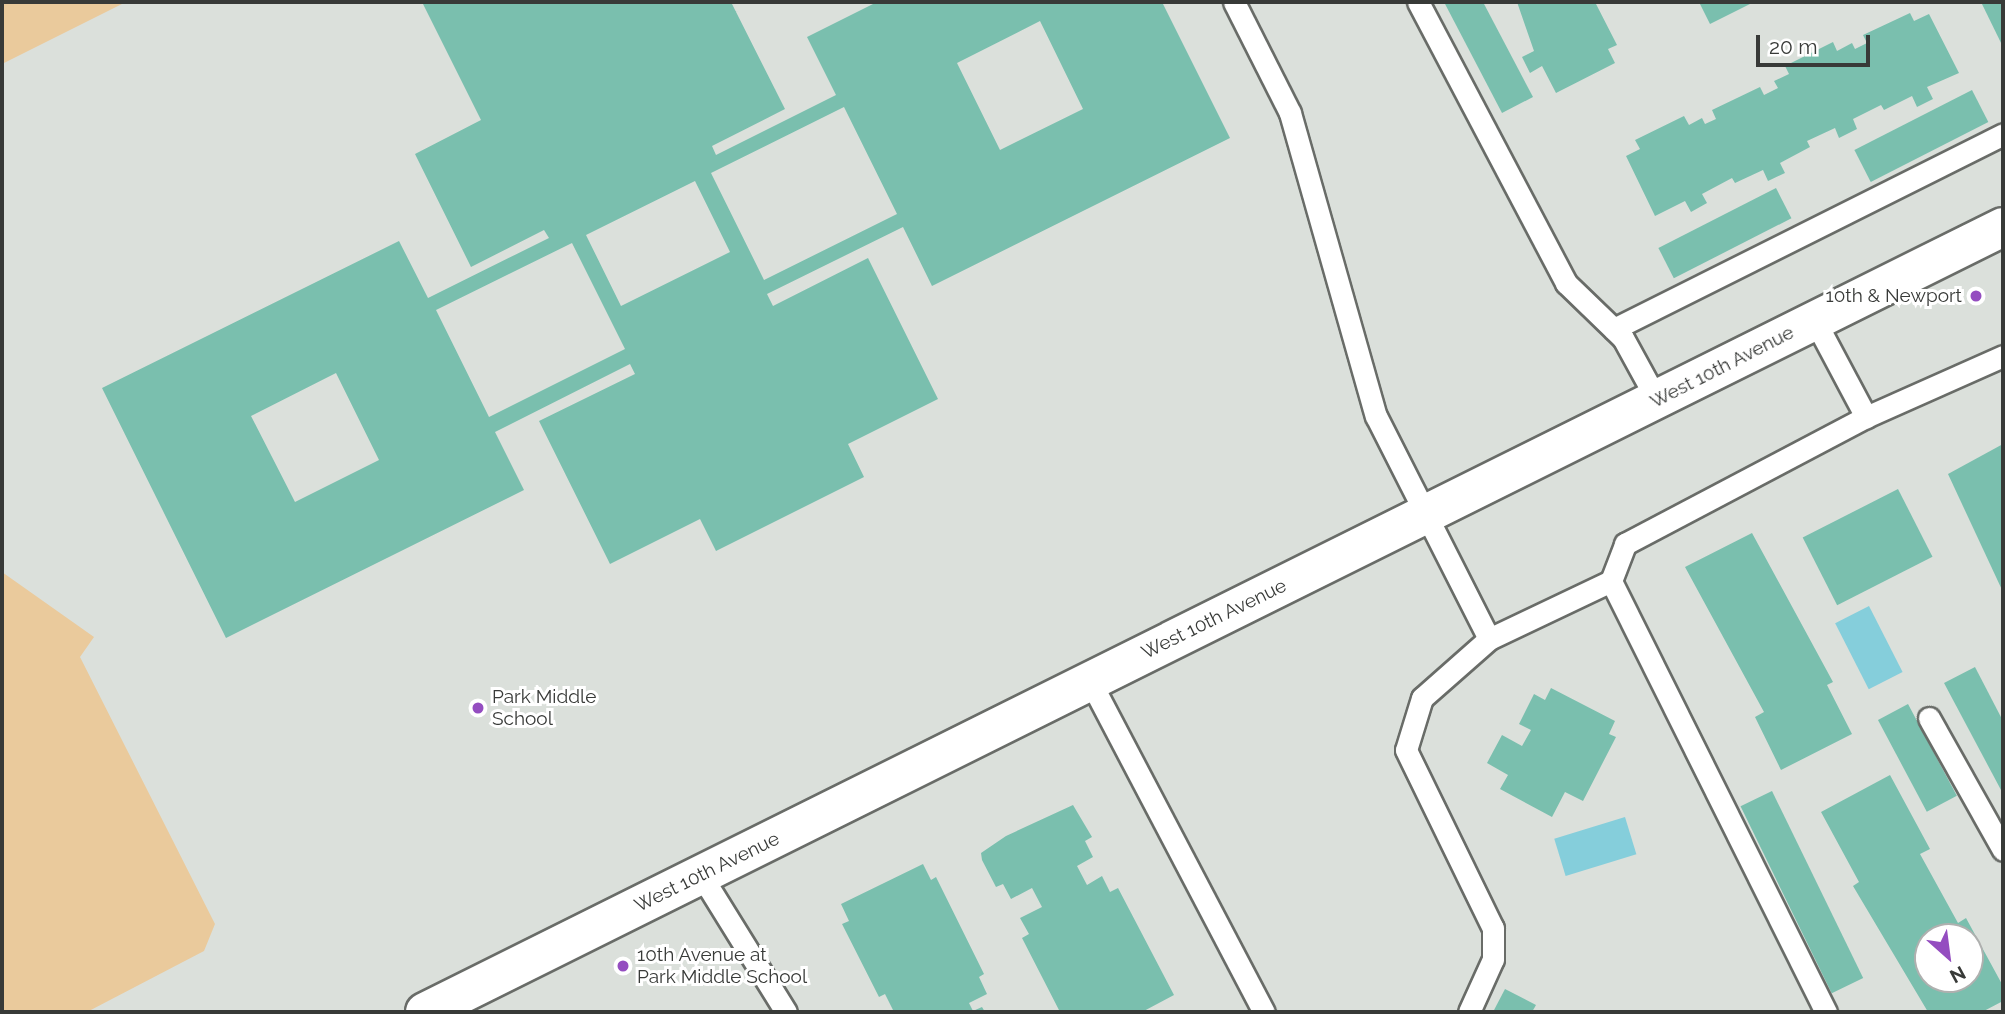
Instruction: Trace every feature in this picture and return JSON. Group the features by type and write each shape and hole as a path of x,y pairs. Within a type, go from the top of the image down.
{"main road":[{"name":"West 10th Avenue","path":"425,1012 2003,227"}],"lane":[{"path":"1234,2 1290,113 1376,416 1423,515 1489,639"},
{"path":"1418,2 1566,283 1614,329 1657,400"},
{"path":"1614,329 2003,134"},
{"path":"1815,321 1866,417"},
{"path":"1469,1012 1493,959 1493,928 1406,750 1422,698 1489,639 1611,581 1625,544 1866,417 2003,356"},
{"path":"1611,581 1826,1012"},
{"path":"1090,681 1264,1012"},
{"path":"1929,718 2003,850"},
{"path":"701,875 786,1012"}],"shaded area":[{"path":"2,2 126,2 2,64"},
{"path":"2,572 94,637 80,657 215,924 204,951 87,1012 2,1012"}],"water":[{"path":"1869,606 1903,672 1869,689 1835,623"},
{"path":"1625,817 1636,854 1566,876 1554,839"}],"building":[{"path":"422,2 731,2 785,109 712,146 716,155 836,95 807,37 877,2 1162,2 1230,138 932,286 903,227 767,294 773,306 868,258 938,399 848,444 864,477 716,551 700,519 610,564 539,421 635,374 630,364 495,432 524,490 226,638 102,388 399,241 428,298 549,238 544,230 471,267 415,154 481,120","holes":["1040,21 1083,109 1000,150 957,63","844,107 897,214 764,280 711,173","695,181 730,252 621,306 586,235","572,243 625,349 489,417 436,310","336,373 379,460 295,502 251,416"]},
{"path":"1444,2 1483,2 1533,97 1502,113"},
{"path":"1517,2 1595,2 1617,45 1608,49 1615,63 1556,93 1542,66 1530,73 1522,57 1534,51"},
{"path":"1699,2 1754,2 1710,24"},
{"path":"1981,2 2003,2 2003,47"},
{"path":"1910,13 1914,21 1929,14 1959,73 1927,87 1933,99 1917,107 1912,96 1884,110 1881,105 1853,119 1857,129 1839,138 1835,128 1807,141 1810,147 1780,163 1785,173 1768,181 1763,170 1735,183 1732,178 1702,194 1707,203 1691,212 1685,201 1655,216 1626,156 1640,149 1635,140 1684,116 1689,125 1702,118 1705,124 1716,119 1712,110 1760,87 1764,95 1778,88 1774,81 1789,74 1785,66 1833,42 1837,51 1852,43 1855,49 1867,43 1863,35"},
{"path":"1972,90 1988,122 1871,182 1854,150"},
{"path":"1776,188 1791,218 1674,278 1658,248"},
{"path":"2003,444 2003,592 1948,474"},
{"path":"1898,489 1933,557 1837,605 1803,538"},
{"path":"1752,533 1833,682 1827,685 1852,734 1781,770 1755,717 1764,712 1685,567"},
{"path":"1975,667 2003,721 2001,790 1944,683"},
{"path":"1551,688 1615,721 1609,734 1616,737 1583,801 1565,792 1552,817 1500,789 1508,775 1487,763 1502,735 1522,746 1531,730 1519,724 1534,694 1545,700"},
{"path":"1908,704 1957,796 1927,812 1878,720"},
{"path":"1890,775 1930,849 1920,854 1958,923 1914,923 1914,988 1853,886 1859,882 1821,812"},
{"path":"1772,791 1863,978 1832,993 1741,806"},
{"path":"1073,805 1092,837 1085,841 1093,857 1077,866 1087,885 1102,876 1110,892 1118,888 1174,995 1142,1012 1060,1012 1022,938 1029,934 1020,918 1042,907 1032,888 1011,899 1003,884 996,887 982,860 981,853 1006,836"},
{"path":"923,864 931,880 936,877 984,974 979,977 987,994 969,1003 973,1011 982,1007 985,1012 894,1012 885,994 879,997 842,924 849,921 841,904"},
{"path":"1984,951 2003,986 2003,1001 1982,1012 1928,1012 1917,993 1984,993"},
{"path":"1505,989 1536,1005 1532,1012 1493,1012"}],"place":[{"name":"10th & Newport","path":"1976,296"},
{"name":"Park Middle School","path":"478,708"},
{"name":"10th Avenue at Park Middle School","path":"623,966"}]}
